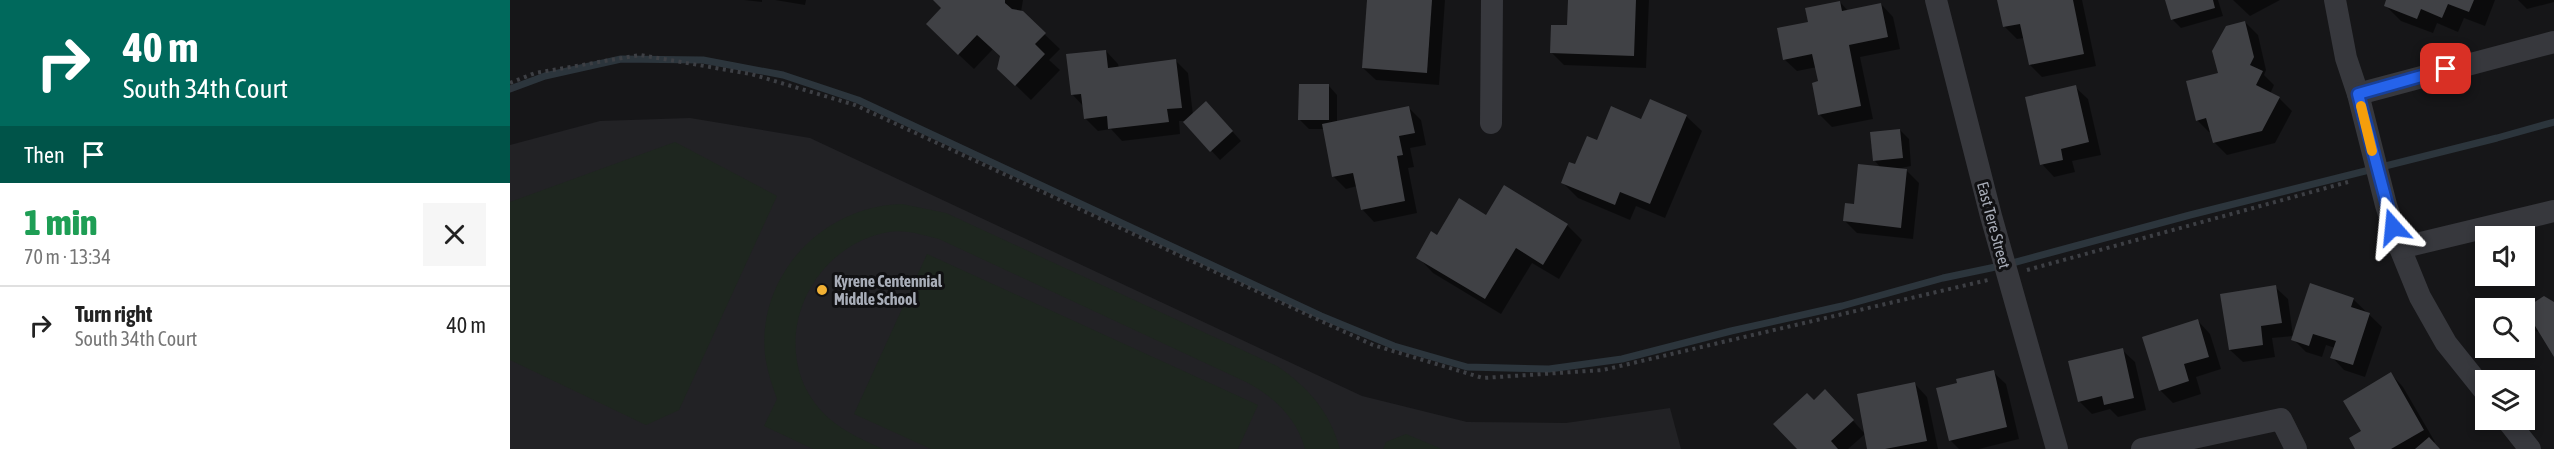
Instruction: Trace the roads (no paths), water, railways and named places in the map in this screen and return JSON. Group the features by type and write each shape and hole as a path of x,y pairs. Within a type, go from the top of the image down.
{"street":[{"path":"1491,123 1492,0"},
{"name":"East Tere Street","path":"1936,0 2008,275 2057,449"},
{"path":"2335,0 2346,58 2400,248 2420,297 2446,343 2475,379"},
{"path":"2358,94 2554,42"},
{"path":"2400,248 2554,211"},
{"path":"2142,449 2281,419 2296,449"},
{"path":"2515,430 2530,449"}],"waterway":[{"path":"510,89 545,76 621,59 703,60 783,75 858,100 1321,316 1394,346 1467,367 1549,369 1622,359 1842,306 1943,278 2005,265 2554,122"}],"place":[{"name":"Kyrene Centennial Middle School","path":"822,290"}]}
